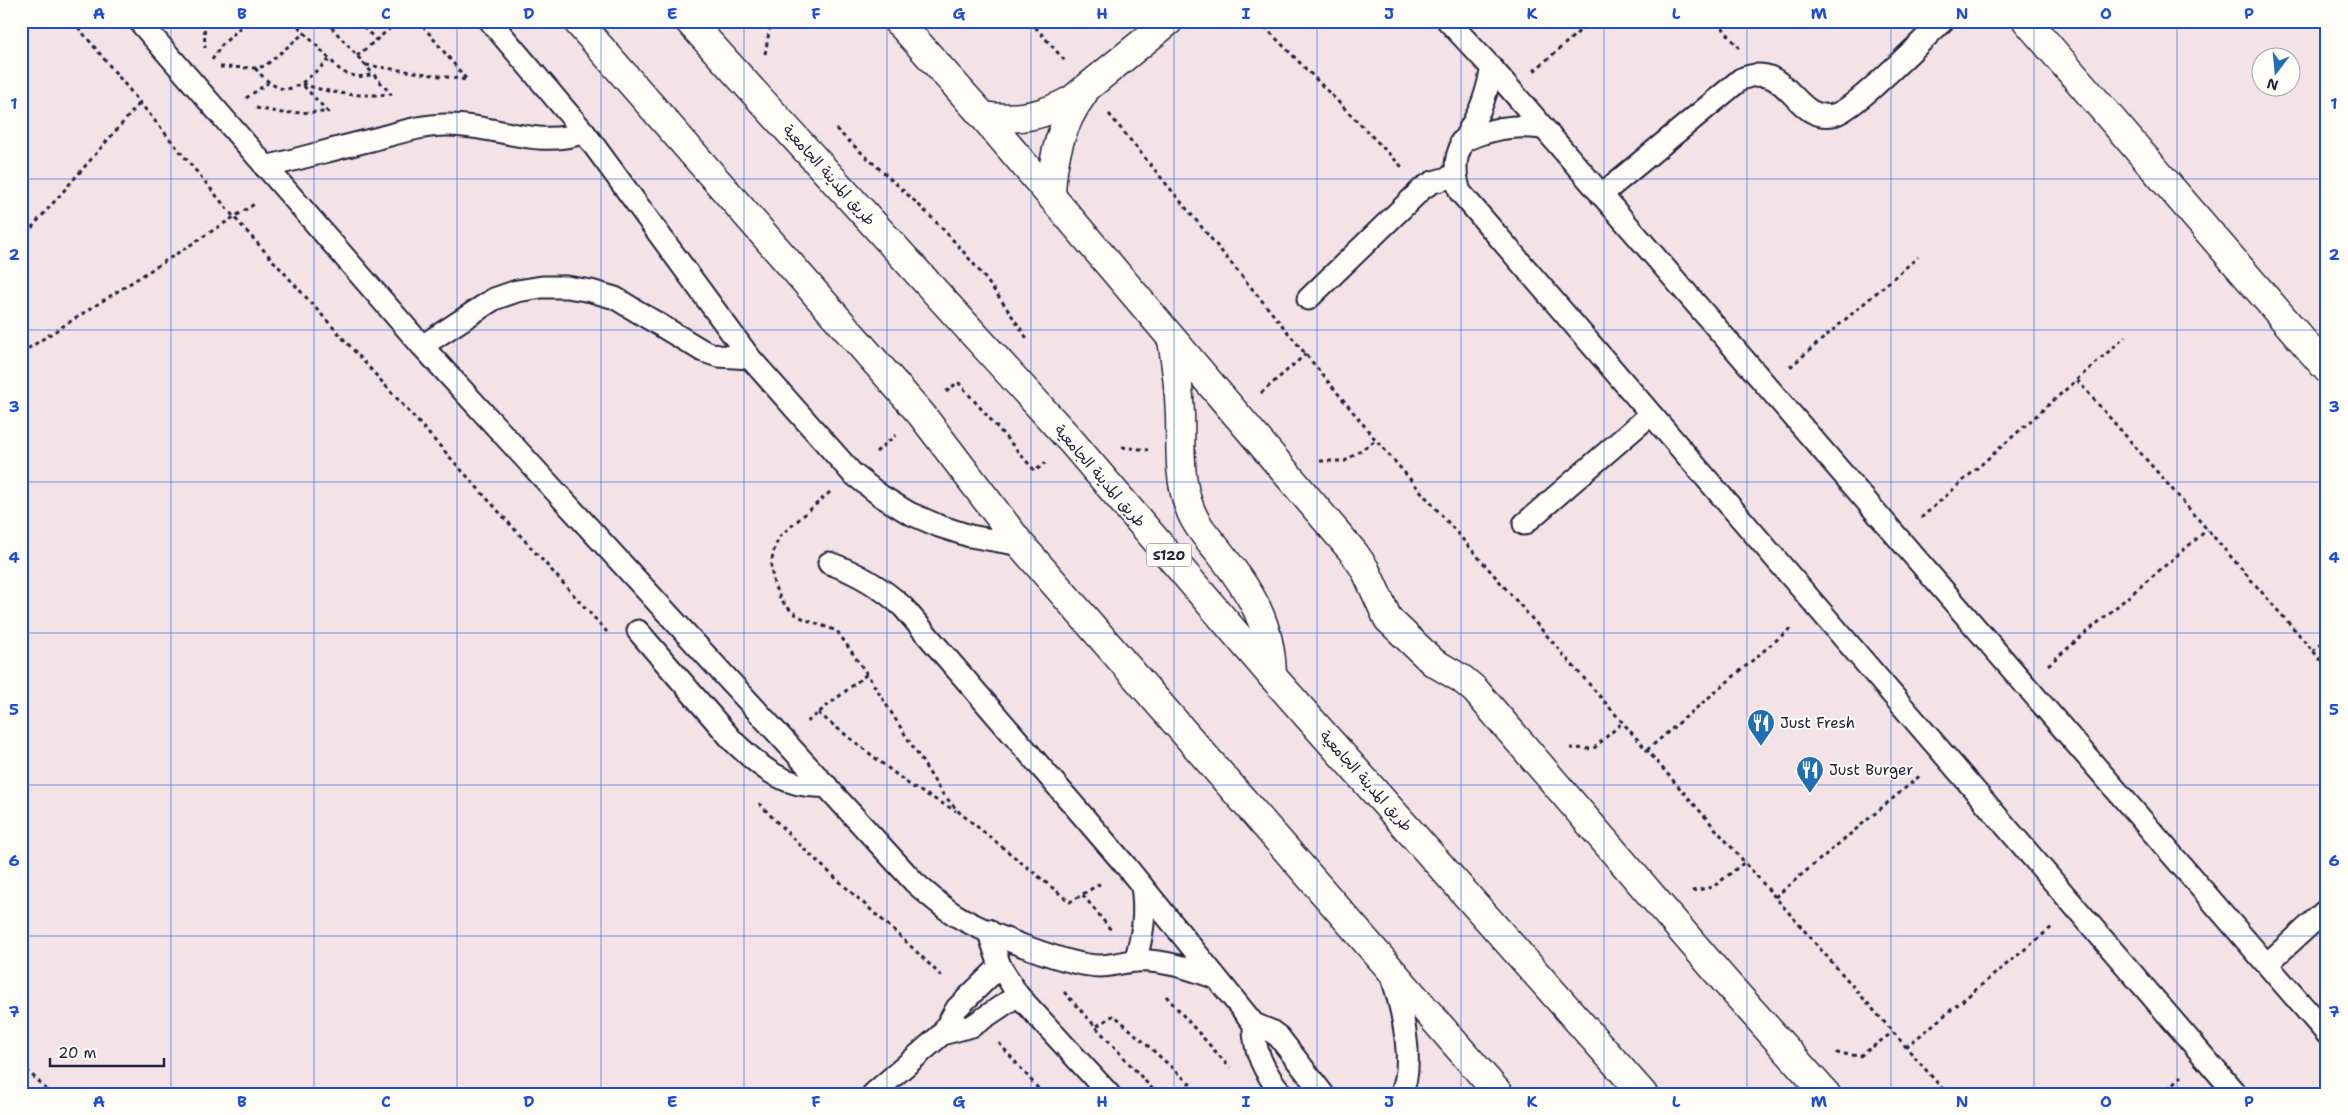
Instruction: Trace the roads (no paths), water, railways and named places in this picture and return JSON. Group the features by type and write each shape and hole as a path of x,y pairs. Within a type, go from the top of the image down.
{"main road":[{"path":"577,21 921,414 1021,545 1499,1094"},
{"name":"طريق المدينة الجامعية","path":"689,21 1071,440 1272,676 1643,1094"},
{"path":"898,21 1051,195 1360,561 1388,619 1433,662 1462,679 1475,690 1678,926 1825,1092"},
{"path":"983,116 1020,118 1056,108 1088,87 1169,21"},
{"path":"2027,21 2327,369"},
{"path":"1051,195 1054,157 1060,138 1076,103 1088,87"},
{"path":"1172,339 1180,415 1180,454 1185,494 1198,525 1244,584 1262,619 1271,657 1272,676"}],"lane":[{"path":"490,21 584,132 750,358 852,473 882,496 909,513 939,526 970,536 1021,545"},
{"path":"1448,21 1492,68 2327,1034"},
{"path":"1601,195 1741,79 1760,74 1770,76 1779,80 1811,111 1832,116 1852,106 1943,21"},
{"path":"145,24 199,76 265,167 422,346 828,786 915,883 957,916 1034,948 1081,964 1101,966 1135,961 1176,966 1216,978"},
{"path":"1492,68 1488,88 1481,107 1461,142 1455,176 1460,192 1470,206 2236,1094"},
{"path":"265,167 417,128 445,124 468,126 536,139 569,138 584,132"},
{"path":"1461,142 1500,127 1521,125 1542,128"},
{"path":"1308,299 1423,188 1432,182 1455,176"},
{"path":"422,346 494,299 534,288 567,287 591,290 616,298 703,351 718,356 750,358"},
{"path":"1524,524 1650,415"},
{"path":"829,563 869,579 903,607 1142,886 1254,1024 1272,1031 1324,1094"},
{"path":"638,631 751,758 769,772 791,783 813,787 828,786"},
{"path":"1135,961 1144,924 1145,905 1142,886"},
{"path":"2266,964 2327,909"},
{"path":"988,930 1000,966 1018,995 1109,1094"},
{"path":"873,1094 942,1034 949,1020 964,1000 1000,966"},
{"path":"1389,969 1402,1007 1407,1046 1405,1086 1401,1094"},
{"path":"942,1034 972,1026 1018,995"},
{"path":"1254,1024 1254,1038 1258,1052 1272,1081 1282,1094"}],"place":[{"name":"Just Fresh","path":"1761,747"},
{"name":"Just Burger","path":"1810,794"}]}
